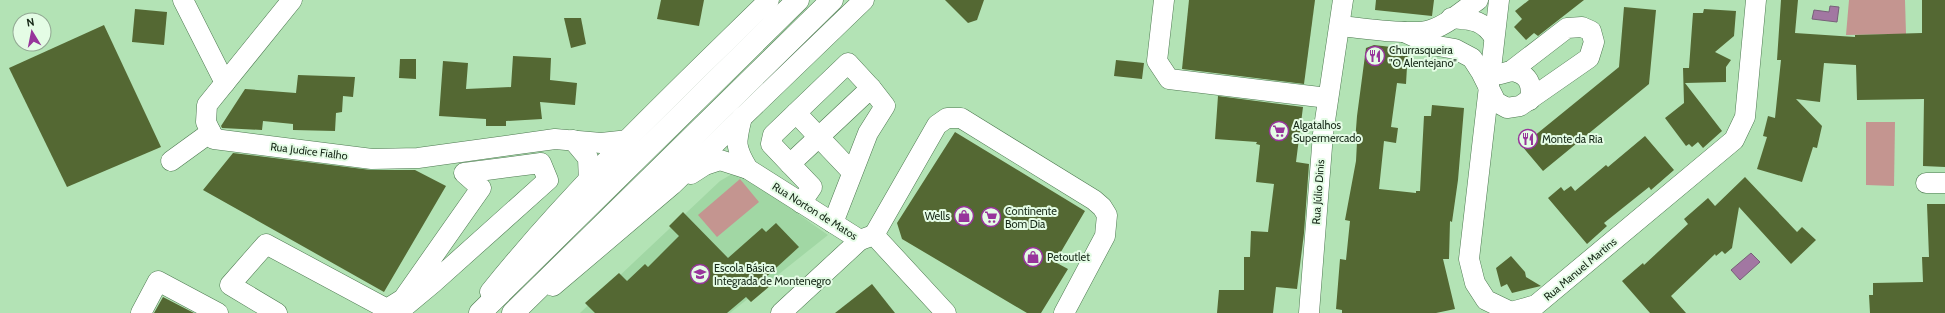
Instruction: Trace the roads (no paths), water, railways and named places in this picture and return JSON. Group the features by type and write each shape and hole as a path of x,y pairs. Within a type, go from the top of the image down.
{"main road":[{"path":"480,313 798,0"},
{"path":"513,313 832,0"}],"street":[{"path":"184,0 225,83"},
{"path":"171,161 211,132 206,122 208,105 292,0"},
{"path":"473,313 527,247 588,182 769,0"},
{"path":"521,313 672,185 864,0"},
{"path":"1164,0 1157,61 1169,79 1328,98"},
{"name":"Rua Júlio Dinis","path":"1309,313 1323,134 1343,0"},
{"path":"1340,26 1404,32 1426,32 1478,0"},
{"name":"Rua Manuel Martins","path":"1499,0 1469,259 1475,283 1486,300 1511,312 1536,305 1734,140 1745,117 1756,0"},
{"path":"1451,18 1474,20 1488,29 1494,38"},
{"path":"1404,32 1432,45 1455,49 1472,58 1489,81 1496,102 1508,108 1520,106 1530,100 1589,58 1594,42 1591,31 1582,27 1567,28 1511,71 1500,74 1489,81"},
{"path":"801,203 812,187 772,144 773,135 848,63 885,106 868,133 833,223"},
{"path":"1511,71 1519,72 1528,79 1532,91 1530,100"},
{"path":"790,164 871,88"},
{"path":"796,113 852,172"},
{"path":"742,116 736,140 738,153 748,169"},
{"path":"781,313 867,237 937,125 947,118 961,118 1094,200 1102,207 1107,215 1105,236 1064,313"},
{"name":"Rua Judice Fialho","path":"211,132 214,139 372,159 418,158 555,139 601,143 629,140"},
{"path":"573,140 588,158 588,182"},
{"path":"672,185 705,166 720,160 748,169"},
{"path":"278,313 230,285 266,244 387,309 402,299 481,188 464,173 541,163 548,180 433,283 397,313"},
{"name":"Rua Norton de Matos","path":"748,169 833,223 867,237 946,313"},
{"path":"1926,183 1945,183"},
{"path":"141,313 158,281 218,313"}],"place":[{"name":"Churrasqueira \"O Alentejano\"","path":"1375,56"},
{"name":"Algatalhos Supermercado","path":"1279,131"},
{"name":"Monte da Ria","path":"1528,139"},
{"name":"Wells","path":"964,216"},
{"name":"Continente Bom Dia","path":"991,217"},
{"name":"Petoutlet","path":"1033,257"},
{"name":"Escola Básica Integrada de Montenegro","path":"700,274"}]}
